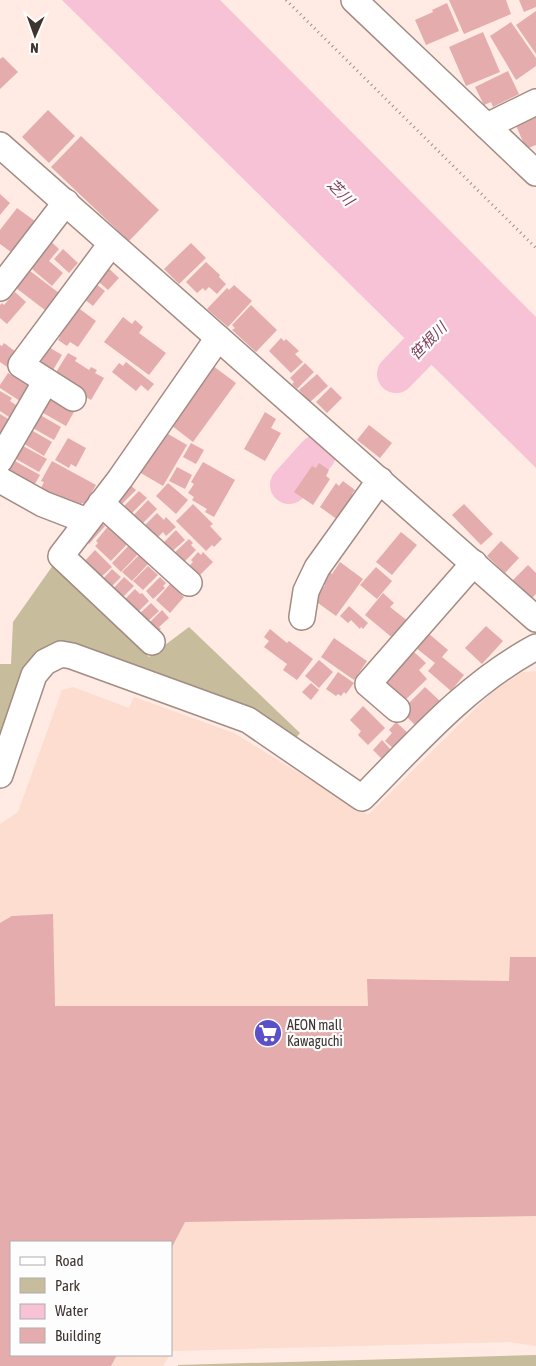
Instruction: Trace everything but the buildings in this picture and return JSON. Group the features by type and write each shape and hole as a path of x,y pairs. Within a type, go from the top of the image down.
{"street":[{"path":"354,0 536,173"},
{"path":"487,126 536,102"},
{"path":"0,145 536,619"},
{"path":"0,288 66,202"},
{"path":"74,398 21,365 111,244"},
{"path":"152,642 61,556 120,479 218,338"},
{"path":"0,460 46,380"},
{"path":"0,480 42,504 94,512 189,584"},
{"path":"302,617 306,591 317,568 380,480"},
{"path":"397,710 368,684 474,563"},
{"path":"0,775 34,675 45,662 62,654 248,720 362,798 452,706 510,662 536,648"}],"path":[{"path":"286,0 536,248"}],"shaded area":[{"name":"AEON mall Kawaguchi","path":"536,671 536,1346 509,1342 172,1352 172,1241 10,1241 10,1356 169,1356 163,1366 0,1366 0,824 18,812 62,690 73,687 129,708 134,697 234,733 368,815 494,690 523,672"}],"green space":[{"path":"56,561 149,657 189,627 300,733 295,739 66,643 0,744 0,664 11,664 13,622"},
{"path":"536,1355 536,1366 178,1366 178,1365"}],"water":[{"name":"芝川","path":"62,0 220,0 536,317 536,468"}],"waterway":[{"name":"笹根川","path":"396,374 453,315"},
{"name":"笹根川","path":"289,485 317,454"}],"place":[{"name":"AEON mall Kawaguchi","path":"268,1033"}]}
